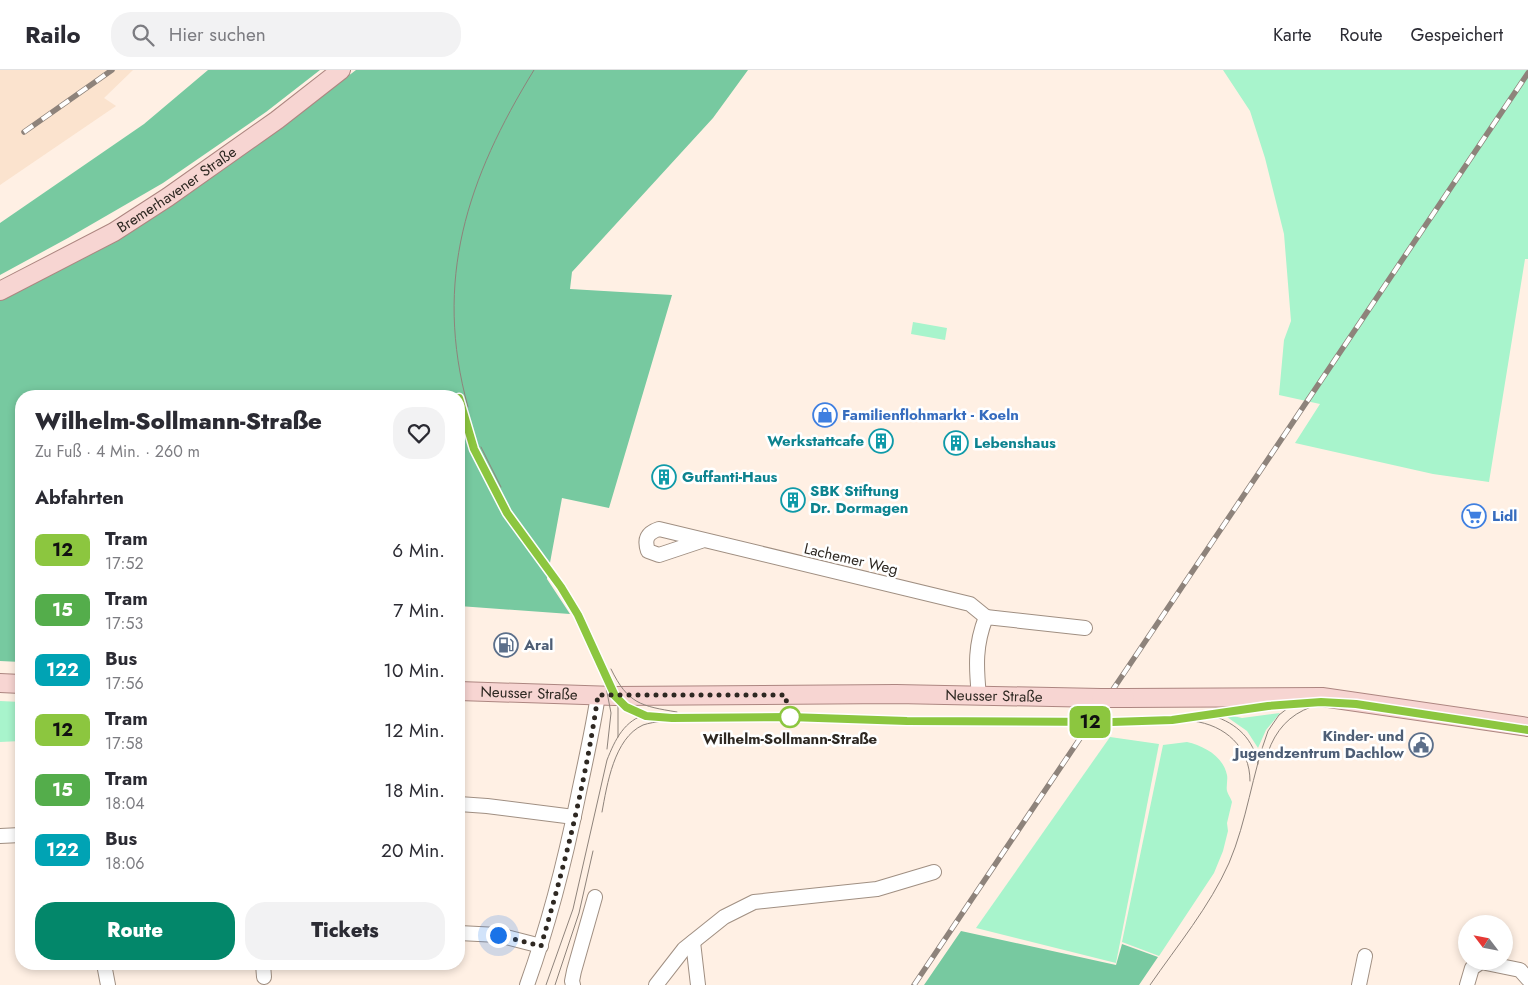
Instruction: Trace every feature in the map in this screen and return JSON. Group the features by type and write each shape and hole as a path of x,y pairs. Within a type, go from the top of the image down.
{"main road":[{"name":"Bremerhavener Straße","path":"0,291 122,227 277,120 341,70"},
{"path":"0,683 15,684"},
{"name":"Neusser Straße","path":"465,691 598,695 904,694 1101,698 1322,697 1528,727"}],"street":[{"name":"Lachemer Weg","path":"704,540 970,604 986,617 1085,628"},
{"path":"979,696 977,648 986,617"},
{"path":"527,985 559,885 593,729 598,695"},
{"path":"465,804 574,817"},
{"path":"0,836 15,835"},
{"path":"656,985 684,949 724,917 754,902 877,889 934,872"},
{"path":"573,985 574,971 595,898"},
{"path":"465,933 498,935 541,946"},
{"path":"693,942 698,985"},
{"path":"1358,985 1365,956"},
{"path":"1467,985 1472,968 1481,962 1520,970 1528,979"},
{"path":"105,970 108,985"}],"shaded area":[{"path":"0,70 133,70 104,98 116,106 0,185"}],"green space":[{"path":"208,70 320,70 266,112 163,183 0,275 0,223 144,124"},
{"path":"356,70 748,70 713,118 572,272 570,289 672,295 609,508 562,498 547,579 570,614 465,606 465,390 15,390 15,662 0,661 0,299 160,212 262,142"},
{"path":"1223,70 1528,70 1528,259 1525,259 1489,482 1433,474 1295,443 1320,404 1279,395 1284,340 1291,321 1284,234 1265,158 1250,111"},
{"path":"913,322 947,328 945,340 911,334"},
{"path":"0,701 15,702 15,741 0,742"},
{"path":"1280,713 1266,730 1258,748 1247,731 1227,717 1242,718"},
{"path":"1110,737 1159,744 1116,963 976,928"},
{"path":"1187,742 1206,749 1221,762 1227,775 1227,791 1232,802 1223,851 1214,873 1159,956 1122,942 1163,745"},
{"path":"961,931 1116,965 1122,944 1158,957 1139,985 924,985"}],"tram line":[{"path":"464,390 458,361 454,316 456,273 463,232 474,191 490,151 510,111 534,70"},
{"path":"465,393 468,407"},
{"path":"465,418 474,449 507,513 579,615 615,696 626,707 645,716 673,718 789,717 907,721 1172,721 1268,707 1321,702 1356,704 1528,730"},
{"name":"12","path":"465,423 474,449 507,513 561,587 578,615 615,696 626,707 646,716 672,718 789,717 907,721 1112,722 1172,720 1268,706 1321,702 1356,704 1528,730"},
{"path":"481,447 501,487"},
{"path":"611,669 623,690 637,701 654,708 677,712"},
{"path":"606,687 611,713 607,749"},
{"path":"615,695 618,707 618,737"},
{"path":"1150,985 1192,925 1221,879 1235,847 1268,731 1279,715 1293,704"},
{"path":"1268,752 1284,724 1296,714 1311,707"},
{"path":"546,985 573,909 607,760 613,745 626,726 647,714"},
{"path":"1213,716 1230,723 1243,734 1253,747 1258,764"},
{"path":"602,812 606,789 614,763 625,740 633,731 643,725 663,721"},
{"path":"1193,721 1215,727 1234,740 1246,758 1250,781"},
{"path":"555,985 579,913 593,851"}],"railway":[{"path":"24,132 112,70"},
{"path":"914,985 1528,73"}],"place":[{"name":"Familienflohmarkt - Koeln","path":"825,415"},
{"name":"Werkstattcafe","path":"881,441"},
{"name":"Lebenshaus","path":"956,443"},
{"name":"Guffanti-Haus","path":"664,477"},
{"name":"SBK Stiftung Dr. Dormagen","path":"793,500"},
{"name":"Lidl","path":"1474,516"},
{"name":"Aral","path":"506,645"},
{"name":"Wilhelm-Sollmann-Straße","path":"790,717"},
{"name":"Kinder- und Jugendzentrum Dachlow","path":"1421,745"}],"route":[{"path":"498,935 541,946 559,885 593,729 598,695 785,695 790,717"}]}
